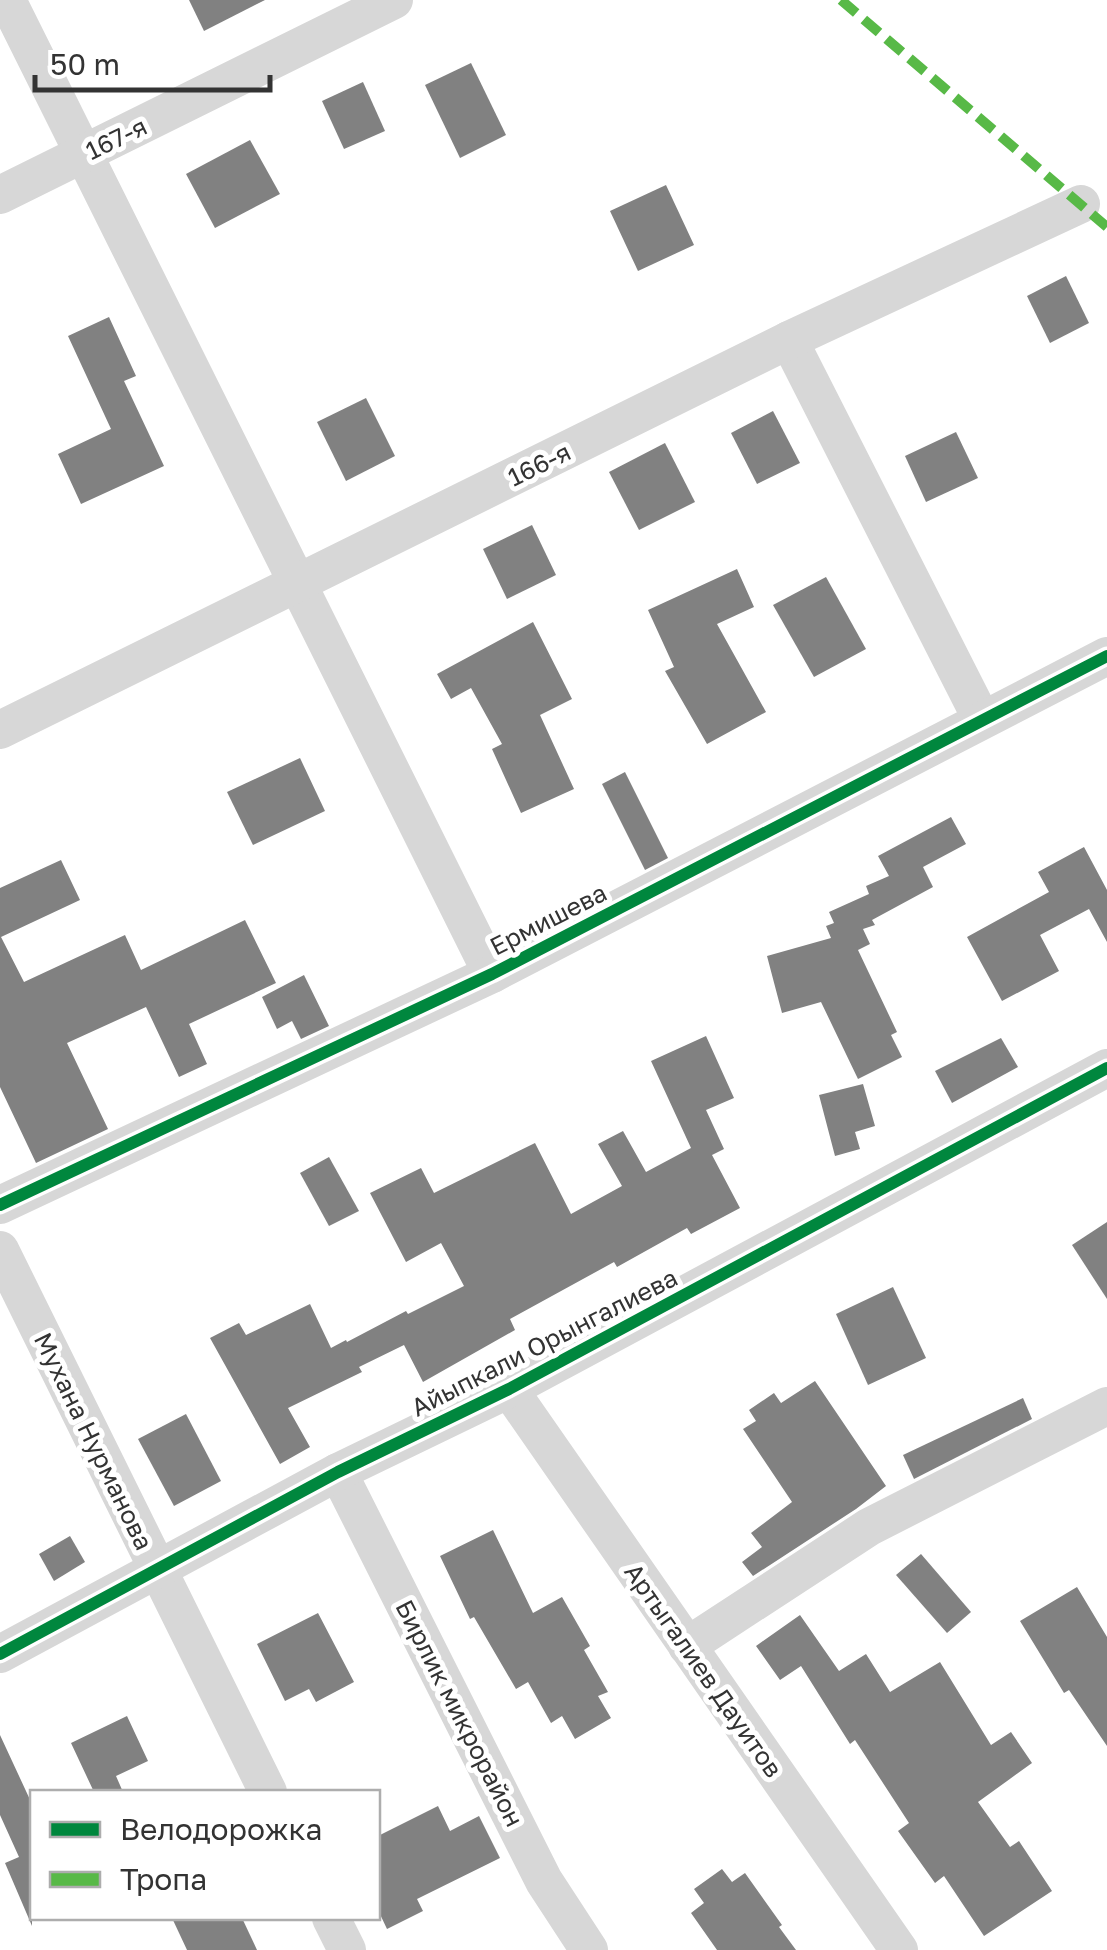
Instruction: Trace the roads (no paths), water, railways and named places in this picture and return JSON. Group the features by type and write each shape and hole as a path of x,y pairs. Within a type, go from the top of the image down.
{"street":[{"path":"6,0 492,974"},
{"name":"167-я","path":"0,195 394,0"},
{"name":"166-я","path":"0,730 789,340 1081,204"},
{"path":"789,340 982,720"},
{"name":"Ермишева","path":"0,1205 492,974 1107,656"},
{"name":"Айыпкали Орынгалиева","path":"0,1654 338,1472 509,1389 1107,1068"},
{"name":"Мухана Нурманова","path":"0,1250 267,1790"},
{"name":"Артыгалиев Дауитов","path":"509,1389 899,1950"},
{"path":"686,1646 869,1528 1107,1406"},
{"name":"Бирлик микрорайон","path":"338,1472 544,1881 590,1950"},
{"path":"332,1920 347,1950"}]}
